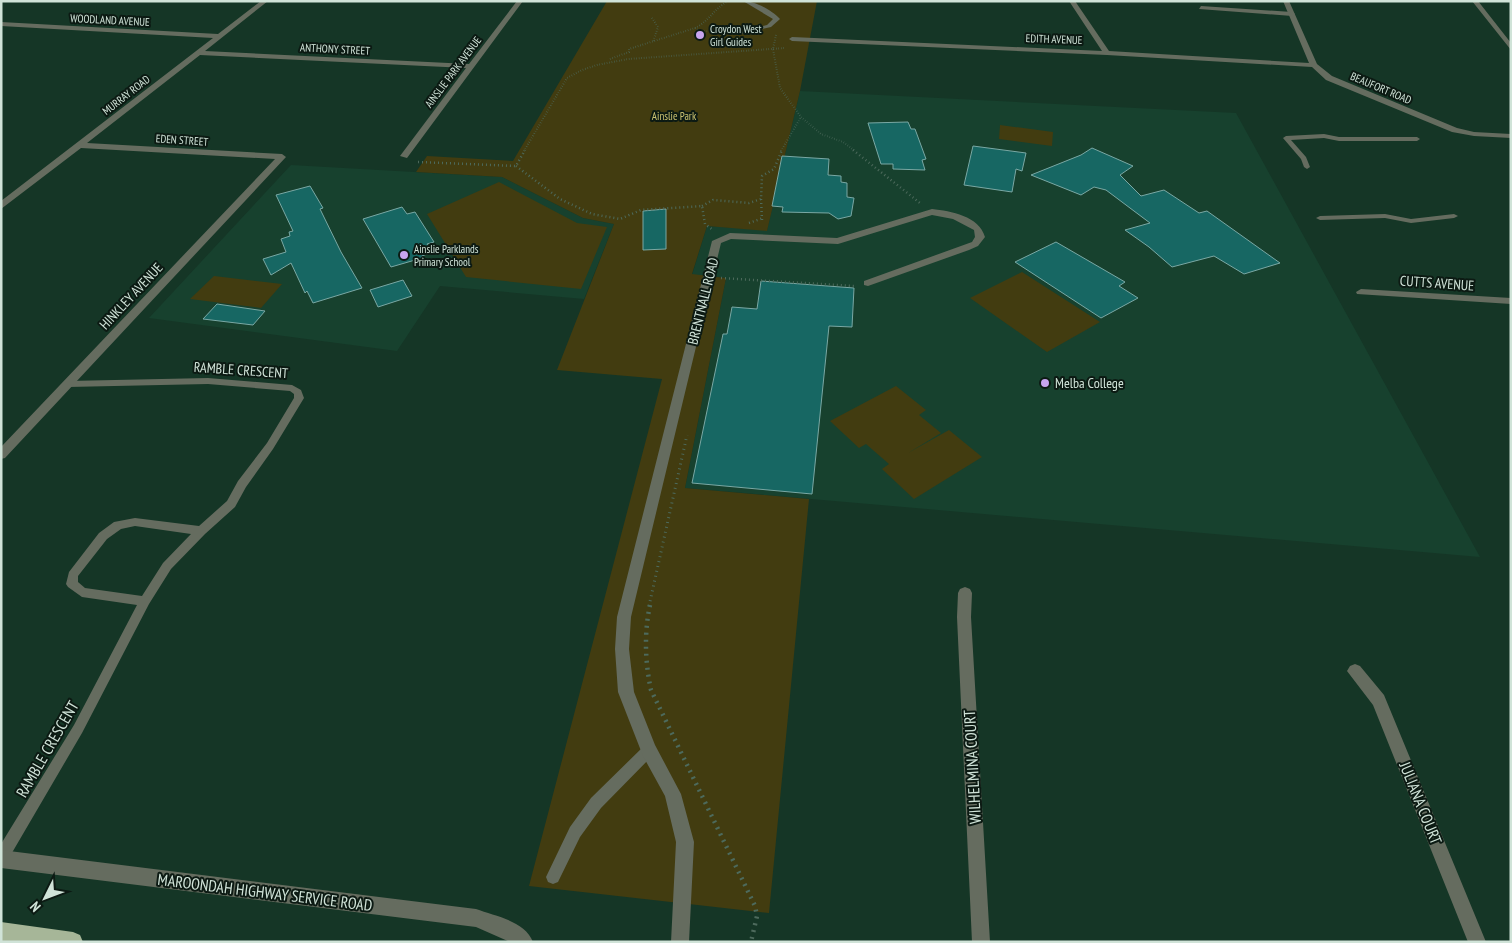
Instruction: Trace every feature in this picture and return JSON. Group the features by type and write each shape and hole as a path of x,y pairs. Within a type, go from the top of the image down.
{"highway":[{"path":"1,932 73,942"}],"street":[{"name":"MURRAY ROAD","path":"1,206 265,1"},
{"name":"AINSLIE PARK AVENUE","path":"404,156 520,1"},
{"path":"743,33 769,26 776,19 774,16 746,1"},
{"path":"1072,1 1108,53"},
{"name":"BEAUFORT ROAD","path":"1286,1 1314,64 1329,78 1455,130 1474,134 1511,136"},
{"path":"1475,1 1511,48"},
{"name":"WOODLAND AVENUE","path":"1,24 218,36"},
{"path":"1,32 14,25"},
{"name":"EDITH AVENUE","path":"792,39 1314,64"},
{"name":"ANTHONY STREET","path":"198,53 471,66"},
{"name":"EDEN STREET","path":"80,145 282,157"},
{"name":"HINKLEY AVENUE","path":"1,454 282,157"},
{"path":"723,238 730,236 838,241 932,212 947,213 966,220 978,229 980,237 975,244 868,283"},
{"name":"BRENTNALL ROAD","path":"680,942 685,842 673,794 649,750 626,692 622,649 624,617 717,241 723,238"},
{"name":"CUTTS AVENUE","path":"1361,292 1511,301"},
{"name":"WILHELMINA COURT","path":"964,593 981,942"},
{"name":"JULIANA COURT","path":"1355,671 1379,700 1477,942"},
{"name":"MAROONDAH HIGHWAY SERVICE ROAD","path":"1,858 476,918 513,932 524,942"}],"lane":[{"path":"1201,8 1292,14"},
{"path":"1307,166 1304,158 1286,138 1324,136 1339,139 1417,139"},
{"path":"1320,218 1385,216 1411,222 1454,216"},
{"name":"RAMBLE CRESCENT","path":"1,858 78,729 145,600 167,566 231,504 242,484 270,446 299,398 298,392 292,388 208,381 68,384"},
{"path":"145,600 82,592 72,584 73,575 103,536 118,525 135,522 201,531"},
{"path":"553,877 575,832 596,803 649,750"}],"path":[{"path":"516,166 567,78 580,70 629,52 629,49 705,24 716,8 728,1"},
{"path":"652,18 658,27 653,42"},
{"path":"769,26 777,31 773,49 780,88 801,117 821,134 843,142 932,212"},
{"path":"695,28 700,31 743,33"},
{"path":"604,62 642,57 791,48"},
{"path":"759,238 763,218 761,199 762,176 774,169 778,157 801,117"},
{"path":"418,162 516,166 560,199 592,214 620,219 641,210 702,206 713,200 748,203 761,199"},
{"path":"702,206 705,224 723,238"},
{"path":"708,277 852,286 868,283"},
{"path":"722,288 724,278"},
{"path":"688,432 647,617 646,666 650,690 755,906 756,916 751,942"}],"shaded area":[{"name":"Melba College","path":"800,91 1236,113 1480,557 685,488 726,278 692,275 707,226 767,230"},
{"name":"Ainslie Parklands Primary School","path":"291,165 502,177 583,218 614,224 584,299 440,286 397,351 149,318"}],"green space":[{"name":"Ainslie Park","path":"607,1 817,1 800,91 767,231 707,226 692,274 726,278 685,488 809,499 769,913 529,886 662,379 557,370 614,224 583,218 502,177 416,172 427,156 513,161"},
{"path":"1000,125 1053,132 1052,146 999,139"},
{"path":"499,182 577,223 607,227 581,289 466,277 427,214"},
{"path":"1022,272 1100,322 1047,352 970,298"},
{"path":"214,276 282,284 261,308 190,299"},
{"path":"896,386 926,410 919,415 941,433 908,453 949,430 982,457 914,499 882,469 889,464 866,444 859,448 830,421"}],"building":[{"path":"908,122 911,129 915,129 926,159 922,160 925,170 893,169 893,164 881,164 868,123"},
{"path":"973,146 1026,153 1022,171 1016,169 1012,192 964,185"},
{"path":"1092,148 1133,166 1120,175 1141,196 1164,190 1199,213 1207,211 1280,263 1244,274 1214,256 1172,267 1125,230 1150,223 1106,190 1094,187 1081,195 1031,175 1081,155"},
{"path":"782,156 829,159 828,175 841,176 841,182 847,183 847,197 854,198 851,216 838,219 829,213 782,212 783,207 772,206"},
{"path":"310,186 323,208 320,209 341,252 362,288 313,303 307,291 305,293 291,263 271,275 263,259 286,252 281,239 290,236 289,232 293,231 276,195"},
{"path":"402,207 407,214 415,212 434,242 427,244 432,252 422,256 422,258 391,267 363,219"},
{"path":"666,209 666,249 643,250 643,211"},
{"path":"1056,242 1125,282 1119,286 1138,298 1101,318 1015,262"},
{"path":"403,280 412,296 378,307 370,290"},
{"path":"761,281 854,288 852,327 829,326 812,494 692,483 723,334 727,334 732,307 757,309"},
{"path":"217,304 265,311 253,325 203,319"}],"place":[{"name":"Croydon West Girl Guides","path":"700,35"},
{"name":"Ainslie Parklands Primary School","path":"404,255"},
{"name":"Melba College","path":"1045,383"}]}
